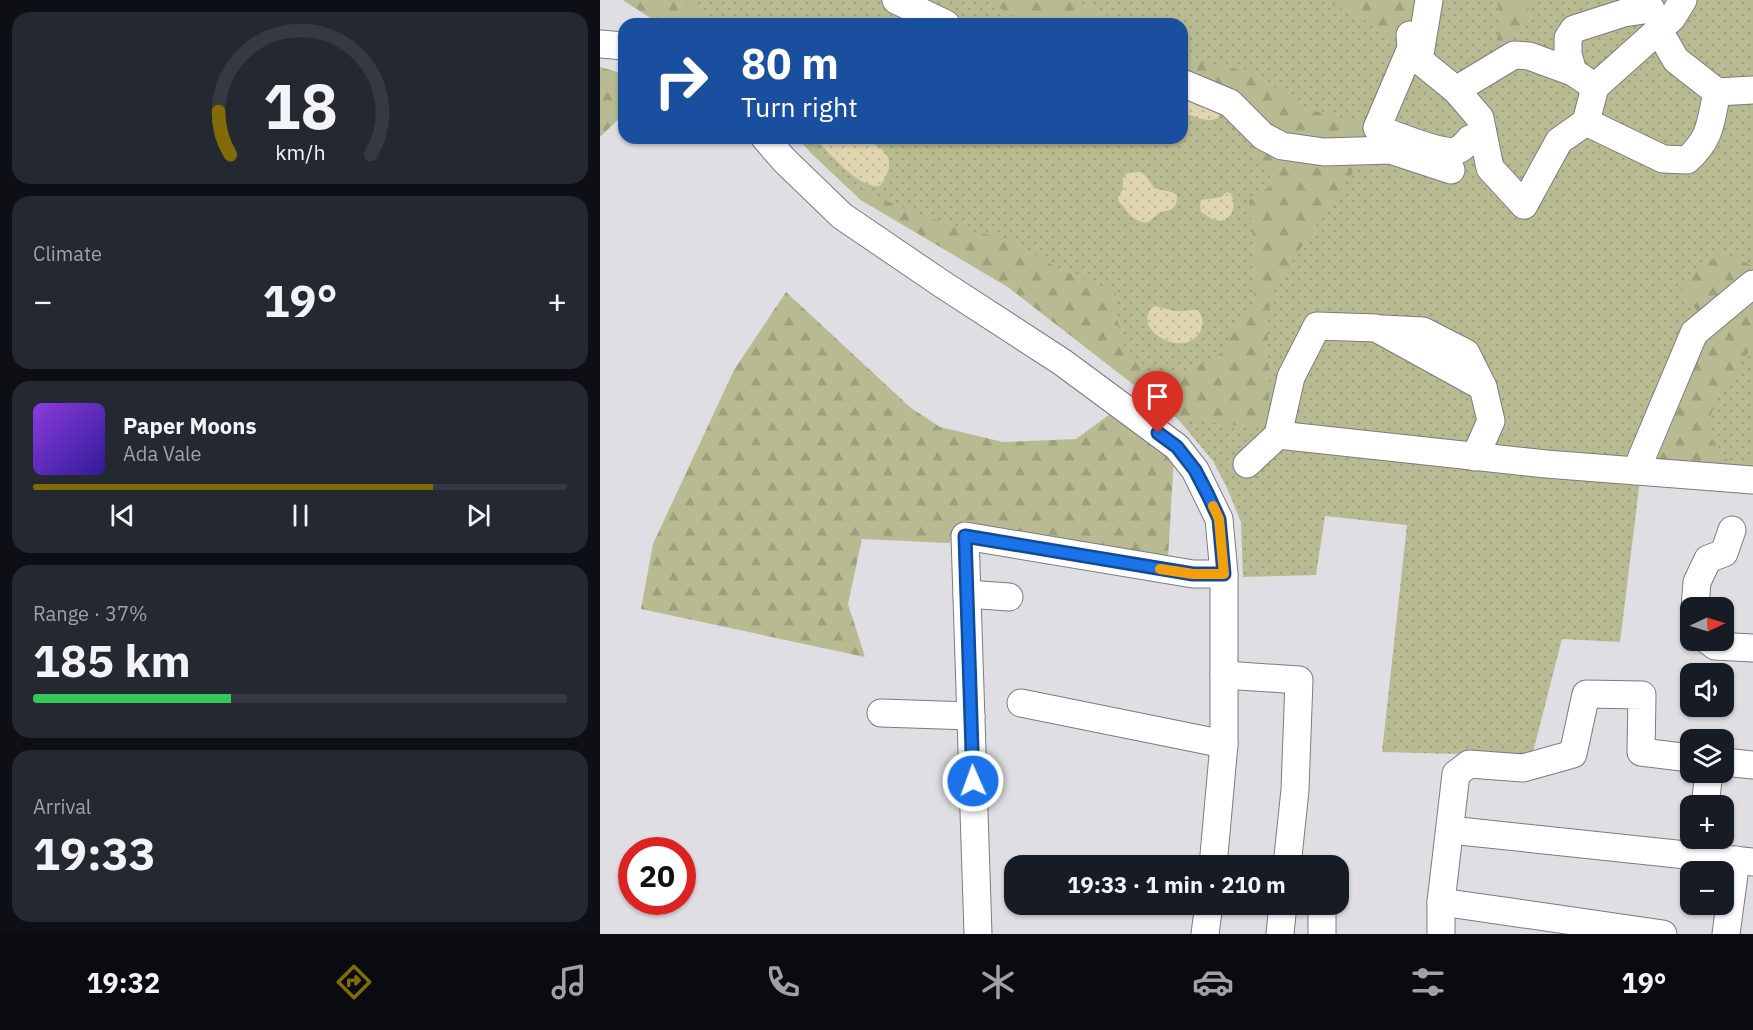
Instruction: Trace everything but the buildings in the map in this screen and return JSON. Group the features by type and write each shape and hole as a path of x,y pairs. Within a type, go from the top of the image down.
{"street":[{"path":"896,0 934,18"},
{"path":"1429,0 1413,48 1377,128 1404,140 1452,152 1462,148 1475,129"},
{"path":"1573,72 1568,54 1568,38 1574,29 1624,13 1655,19 1672,18 1683,0"},
{"path":"1524,205 1559,141 1586,122 1595,87 1655,19"},
{"path":"1655,19 1676,60 1717,92 1753,90"},
{"path":"600,44 618,46"},
{"path":"1413,48 1456,90 1475,129 1490,168 1524,205"},
{"path":"1456,90 1514,55 1529,56 1573,72 1595,87"},
{"path":"1188,86 1230,103 1263,136 1282,146 1324,152 1390,150 1478,181 1524,205"},
{"path":"1586,122 1663,159 1687,160 1707,136 1717,92"},
{"path":"1451,170 1475,129"},
{"path":"770,144 842,216 1062,362 1177,447 1195,470 1219,519 1224,574 1224,744 1214,855"},
{"path":"1636,471 1694,333 1753,284"},
{"path":"1247,464 1278,435 1291,377 1317,326 1423,331 1466,353 1483,387 1491,420 1475,457"},
{"path":"1278,435 1546,464 1753,480"},
{"path":"1696,597 1697,582 1708,559 1724,554 1731,530"},
{"path":"978,934 965,536 1193,574 1224,574"},
{"path":"967,594 1009,597"},
{"path":"1734,647 1753,648"},
{"path":"1224,675 1299,680 1295,790 1288,855"},
{"path":"1441,934 1441,902 1456,774 1469,764 1523,768 1573,754 1586,694 1642,695 1641,752 1680,757"},
{"path":"1021,702 1224,744"},
{"path":"881,713 971,716"},
{"path":"1734,763 1753,765"},
{"path":"1450,830 1680,847"},
{"path":"1702,849 1744,861 1726,934"},
{"path":"1441,902 1663,934"},
{"path":"1205,934 1208,915"},
{"path":"1280,934 1282,915"}],"green space":[{"path":"623,0 1753,0 1753,487 1640,480 1620,642 1562,639 1532,756 1382,752 1407,525 1325,516 1316,575 1243,577 1241,522 1213,461 1178,419 1008,287 861,200 803,144 1188,144 1188,18 651,18"},
{"path":"623,0 684,0 705,18 651,18"},
{"path":"990,0 1073,0 1113,18 1044,18 1009,15"},
{"path":"1324,0 1432,0 1401,57 1388,32"},
{"path":"1498,0 1528,0 1529,15 1519,36 1495,46 1500,29"},
{"path":"1188,55 1202,63 1240,70 1250,69 1303,108 1365,124 1381,141 1383,164 1355,169 1275,286 1267,316 1270,429 1178,419 1008,287 861,200 803,144 814,144 818,151 863,192 954,227 1008,239 1059,269 1116,292 1116,314 1122,343 1154,376 1192,369 1225,351 1234,324 1253,308 1256,266 1249,201 1270,186 1271,168 1255,157 1252,120 1243,97 1206,81 1188,79"},
{"path":"600,67 618,72 618,120 600,137"},
{"path":"1722,252 1753,266 1753,341 1745,359 1721,390 1705,429 1728,461 1753,464 1753,475 1653,466 1709,327 1678,285"},
{"path":"786,292 911,408 940,427 1003,442 1076,439 1113,412 1174,456 1168,559 1015,533 964,521 949,543 862,539 848,604 865,657 641,609 653,544 734,370"}],"sand":[{"path":"1188,92 1219,110 1219,117 1206,120 1188,115"},
{"path":"820,144 873,144 887,155 889,168 880,186 872,185 854,176"},
{"path":"1140,172 1146,176 1154,188 1177,195 1175,207 1147,222 1130,215 1119,202 1118,196 1123,190 1123,178 1127,173"},
{"path":"1227,192 1230,193 1233,203 1229,217 1221,221 1215,220 1201,212 1201,200 1221,197"},
{"path":"1155,306 1174,311 1198,310 1202,321 1200,332 1192,340 1181,343 1170,342 1160,337 1152,330 1148,322 1148,314"}],"slow traffic":[{"path":"1160,569 1193,574 1224,574 1219,519 1213,506"}],"route":[{"path":"973,781 965,536 1193,574 1224,574 1219,519 1208,495 1195,470 1177,447 1158,433"}]}
